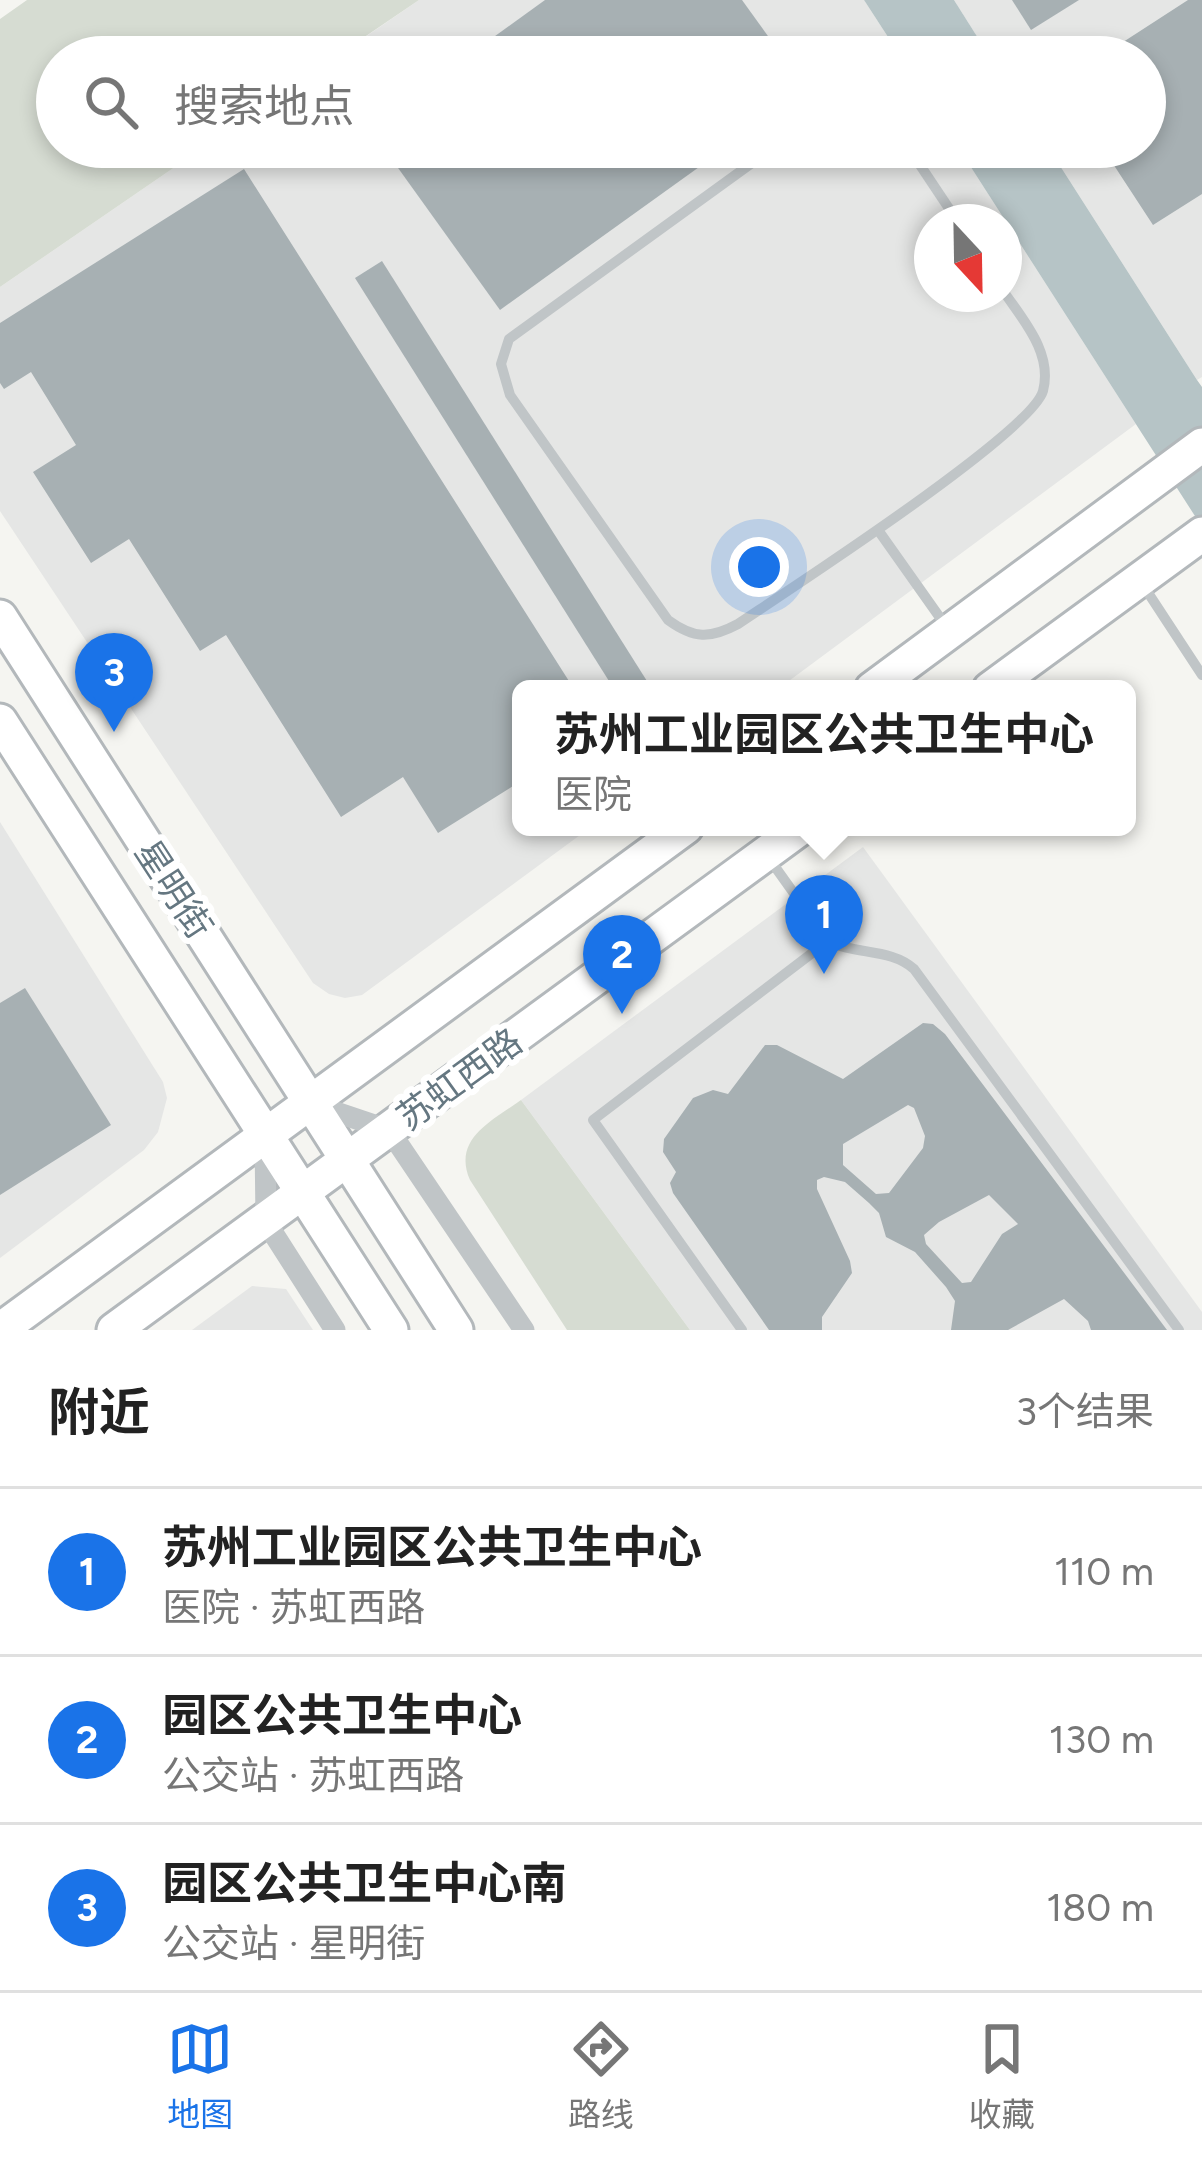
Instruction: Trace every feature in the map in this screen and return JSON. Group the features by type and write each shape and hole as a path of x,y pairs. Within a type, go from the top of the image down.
{"main road":[{"path":"884,680 1202,445"},
{"path":"1002,680 1202,534"},
{"name":"星明街","path":"0,617 456,1330"},
{"name":"星明街","path":"0,721 391,1330"},
{"name":"苏虹西路","path":"0,1330 674,836"},
{"name":"苏虹西路","path":"114,1330 790,836"}],"street":[{"path":"312,1104 389,1130 524,1330"},
{"path":"265,1138 266,1222 335,1330"}],"lane":[{"path":"745,168 509,339 501,364 510,395 668,620 688,635 715,636 738,624 878,530 1024,420 1042,394 1044,367 1036,340 1017,312"},
{"path":"922,168 946,204"},
{"path":"878,530 950,632"},
{"path":"1139,579 1202,675"},
{"path":"766,854 827,941 903,958 914,969 1179,1330"},
{"path":"742,1330 593,1120 827,941"}],"shaded area":[{"path":"27,0 419,0 366,36 36,36 36,168 173,168 0,287 0,19"},
{"path":"419,0 864,0 887,36 367,36"},
{"path":"864,0 954,0 977,36 887,36"},
{"path":"954,0 1202,0 1202,377 1197,380 1061,168 1166,168 1166,36 977,36"},
{"path":"173,168 971,168 995,204 914,204 914,312 1022,312 1022,247 1136,424 790,680 512,680 512,836 579,836 362,995 345,998 313,983 0,511 0,287"},
{"path":"971,168 1061,168 1202,387 1202,527 1022,247 1022,204 995,204"},
{"path":"0,822 163,1082 167,1098 158,1132 144,1150 0,1258"},
{"path":"863,847 1202,1312 1202,1330 690,1330 521,1100"},
{"path":"521,1100 690,1330 567,1330 470,1180 466,1166 466,1153 478,1132"},
{"path":"252,1286 286,1289 313,1330 192,1330"}],"building":[{"path":"545,0 742,0 768,36 495,36"},
{"path":"1012,0 1079,0 1031,30"},
{"path":"1188,0 1202,0 1202,194 1153,225 1116,168 1166,168 1166,36 1132,36"},
{"path":"398,168 698,168 500,310"},
{"path":"244,169 568,680 512,680 512,787 438,833 403,777 341,817 226,635 200,651 129,539 91,563 33,472 76,445 31,372 4,389 0,383 0,323"},
{"path":"382,261 646,680 608,680 355,278"},
{"path":"25,988 111,1125 0,1195 0,1003"},
{"path":"923,1023 933,1024 1167,1330 1091,1330 1088,1321 1064,1299 1008,1330 951,1330 955,1301 946,1287 915,1252 886,1237 879,1213 869,1203 845,1182 824,1177 817,1180 817,1189 852,1273 822,1317 822,1330 769,1330 673,1193 670,1183 676,1172 663,1152 664,1139 693,1098 713,1090 728,1094 765,1045 777,1045 843,1079","holes":["908,1105 914,1108 925,1136 923,1148 889,1193 876,1194 843,1165 843,1144","989,1195 1018,1224 1002,1234 971,1282 962,1283 926,1244 924,1235"]}],"place":[{"name":"园区公共卫生中心南","path":"114,732"},
{"name":"苏州工业园区公共卫生中心","path":"824,974"},
{"name":"园区公共卫生中心","path":"622,1014"}]}
